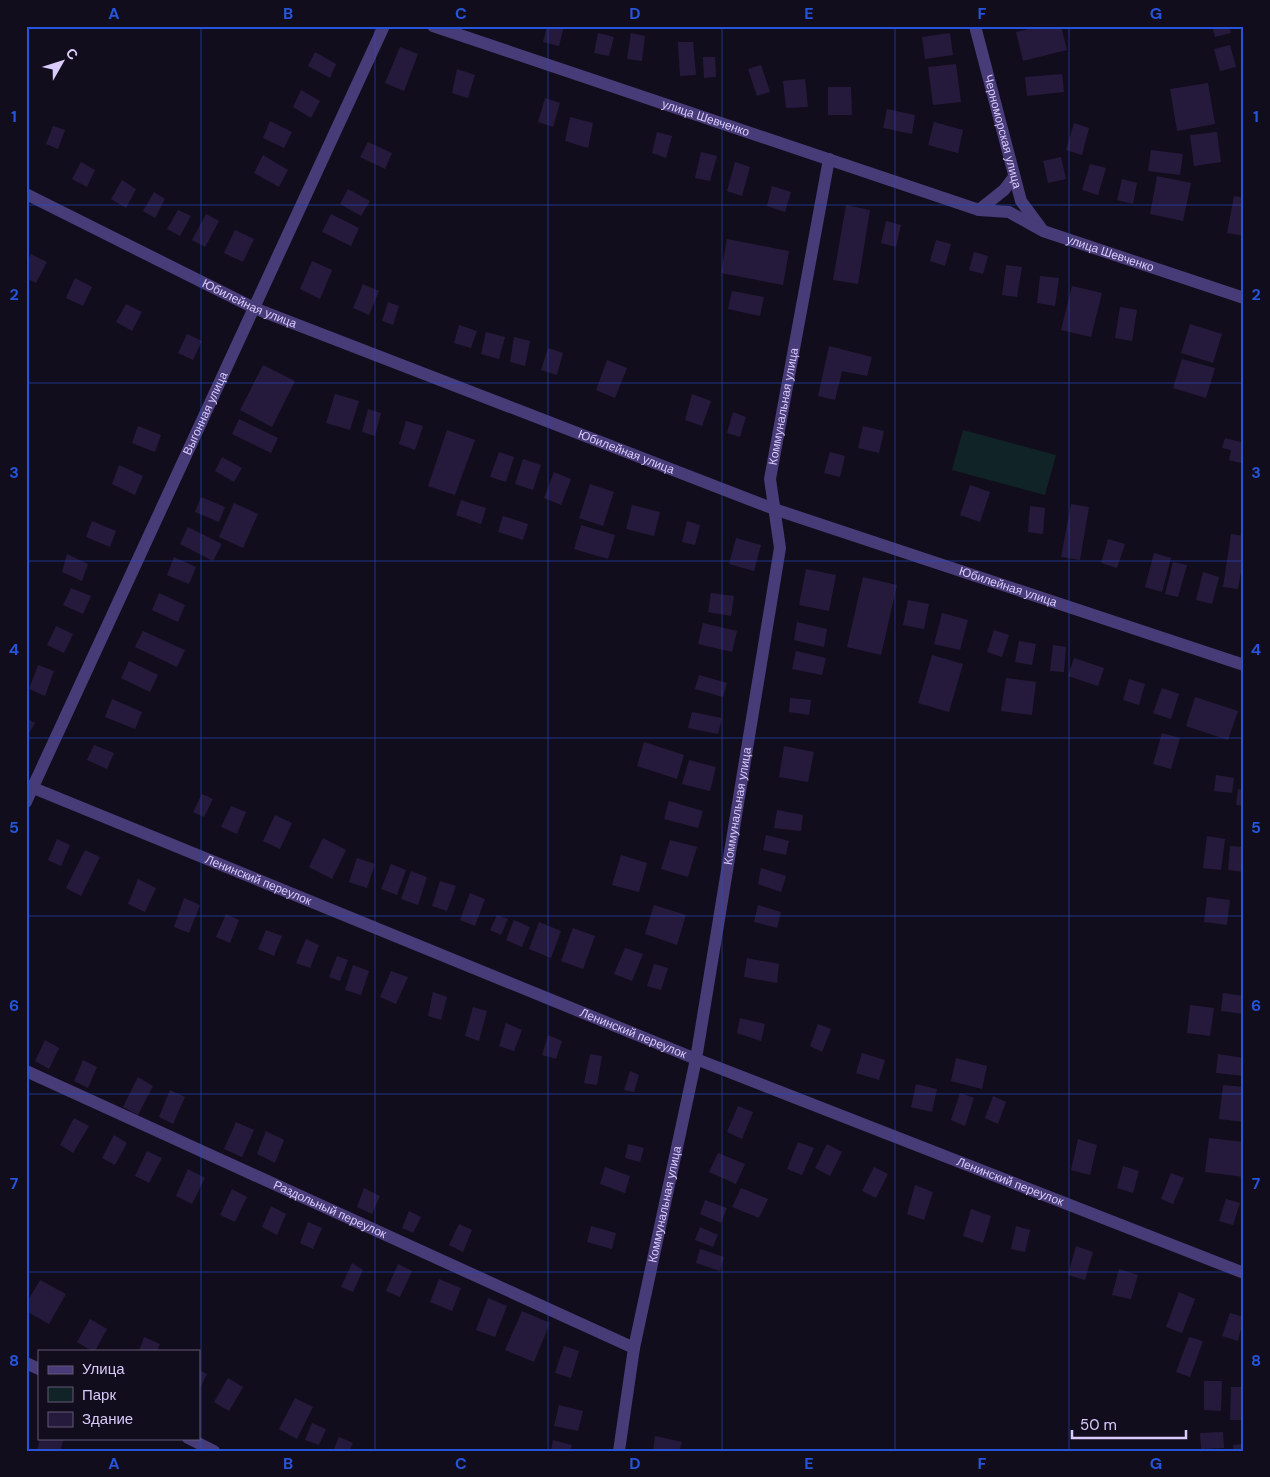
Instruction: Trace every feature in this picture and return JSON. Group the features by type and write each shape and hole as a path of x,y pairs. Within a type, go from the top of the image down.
{"street":[{"name":"Выгонная улица","path":"26,802 30,786 384,26"},
{"name":"улица Шевченко","path":"432,26 979,210 1009,212 1043,230 1244,298"},
{"name":"Черноморская улица","path":"975,26 1021,202 1043,230"},
{"name":"Коммунальная улица","path":"619,1451 634,1348 696,1059 780,548 770,479 830,159"},
{"path":"979,210 1004,190 1014,177"},
{"name":"Юбилейная улица","path":"26,194 254,308 774,509 1244,666"},
{"name":"Ленинский переулок","path":"30,786 696,1059 1244,1273"},
{"name":"Раздольный переулок","path":"26,1071 634,1348"},
{"path":"26,1363 38,1369"},
{"path":"192,1440 214,1451"}],"green space":[{"path":"963,430 1056,455 1045,495 952,470"}],"building":[{"path":"547,26 564,26 559,46 543,42"},
{"path":"1042,26 1061,26 1067,50 1023,61 1016,32"},
{"path":"1212,26 1229,26 1231,33 1215,37"},
{"path":"598,33 614,37 609,56 594,53"},
{"path":"631,33 645,36 642,61 627,59"},
{"path":"950,33 953,55 925,59 922,37"},
{"path":"678,42 693,42 696,75 680,76"},
{"path":"1230,45 1236,67 1220,71 1214,49"},
{"path":"400,47 418,54 404,91 385,83"},
{"path":"315,52 336,64 330,78 308,66"},
{"path":"703,57 715,57 716,77 704,78"},
{"path":"956,64 961,102 933,105 928,67"},
{"path":"761,65 770,92 757,96 748,69"},
{"path":"457,69 475,75 468,98 452,93"},
{"path":"1062,74 1064,92 1027,96 1025,77"},
{"path":"805,79 808,107 786,108 783,81"},
{"path":"1208,83 1215,124 1177,131 1170,89"},
{"path":"828,87 851,87 852,115 828,115"},
{"path":"301,90 320,101 311,118 293,107"},
{"path":"545,98 560,103 553,127 538,122"},
{"path":"887,109 915,115 912,134 883,128"},
{"path":"570,117 593,123 588,148 565,141"},
{"path":"270,121 292,132 284,148 263,138"},
{"path":"934,122 963,130 958,153 928,145"},
{"path":"1074,123 1089,128 1082,155 1066,150"},
{"path":"53,126 65,130 58,149 46,144"},
{"path":"657,132 672,136 666,158 652,153"},
{"path":"1217,132 1221,162 1194,166 1190,135"},
{"path":"368,142 392,153 385,169 360,157"},
{"path":"1151,150 1183,154 1180,175 1148,171"},
{"path":"701,152 717,156 710,181 695,178"},
{"path":"263,155 288,170 279,187 254,173"},
{"path":"1061,157 1066,179 1048,183 1043,161"},
{"path":"81,162 95,170 87,187 72,179"},
{"path":"735,162 750,167 742,196 727,191"},
{"path":"1090,164 1106,168 1098,195 1082,190"},
{"path":"1157,176 1191,183 1183,221 1150,214"},
{"path":"1122,179 1137,183 1133,204 1117,200"},
{"path":"122,180 136,189 126,208 111,199"},
{"path":"772,186 791,192 785,212 767,206"},
{"path":"348,189 370,201 361,216 340,204"},
{"path":"154,192 165,199 155,218 143,211"},
{"path":"1234,196 1244,198 1244,236 1227,233"},
{"path":"846,205 870,210 858,284 833,280"},
{"path":"178,210 191,216 180,236 167,229"},
{"path":"206,214 219,221 205,247 192,240"},
{"path":"331,214 359,228 351,246 322,232"},
{"path":"886,221 901,225 896,247 881,243"},
{"path":"235,230 254,239 243,262 224,253"},
{"path":"727,239 789,251 783,285 721,273"},
{"path":"936,240 951,244 945,266 930,261"},
{"path":"974,252 988,256 983,274 969,270"},
{"path":"31,254 47,262 36,283 26,278 26,263"},
{"path":"312,261 332,270 320,299 300,289"},
{"path":"1006,265 1022,267 1017,297 1002,295"},
{"path":"1040,276 1059,278 1055,306 1037,303"},
{"path":"75,278 92,287 83,306 66,298"},
{"path":"363,284 379,291 369,315 353,308"},
{"path":"1072,286 1102,293 1091,337 1061,330"},
{"path":"732,291 764,297 760,316 728,309"},
{"path":"388,302 399,306 393,325 382,321"},
{"path":"126,304 142,312 132,331 116,322"},
{"path":"1120,307 1137,310 1132,341 1115,338"},
{"path":"1190,324 1222,334 1213,363 1181,353"},
{"path":"459,325 477,331 471,348 454,343"},
{"path":"486,332 505,337 499,359 481,354"},
{"path":"187,334 202,341 193,360 178,353"},
{"path":"514,337 530,341 525,366 510,362"},
{"path":"829,346 872,357 867,376 842,371 835,400 818,396"},
{"path":"548,348 563,353 557,375 541,370"},
{"path":"1182,359 1215,368 1206,398 1173,388"},
{"path":"607,360 627,368 615,398 596,390"},
{"path":"263,365 295,381 272,427 240,410"},
{"path":"335,394 359,401 350,430 326,423"},
{"path":"692,394 711,401 702,426 685,420"},
{"path":"368,409 381,413 375,436 362,432"},
{"path":"733,412 746,417 740,437 727,433"},
{"path":"239,419 278,438 271,453 232,434"},
{"path":"406,421 423,426 415,450 399,444"},
{"path":"138,426 161,435 155,452 132,443"},
{"path":"863,426 884,431 879,453 858,448"},
{"path":"447,430 475,440 455,495 428,486"},
{"path":"1225,438 1244,443 1244,464 1229,460 1231,450 1222,448"},
{"path":"499,452 514,457 506,482 490,477"},
{"path":"830,452 845,456 840,477 824,473"},
{"path":"222,457 242,468 234,482 215,471"},
{"path":"523,459 541,465 533,490 515,484"},
{"path":"119,465 143,476 135,495 112,484"},
{"path":"554,472 571,479 561,505 544,498"},
{"path":"590,484 614,492 603,526 579,518"},
{"path":"970,485 990,492 980,522 960,515"},
{"path":"201,497 225,507 219,522 195,512"},
{"path":"461,500 486,508 481,524 456,515"},
{"path":"234,503 258,514 243,548 219,537"},
{"path":"1071,504 1089,507 1080,560 1061,557"},
{"path":"632,505 660,512 654,536 626,529"},
{"path":"1030,506 1045,508 1043,534 1028,532"},
{"path":"503,516 528,524 523,540 498,532"},
{"path":"92,521 116,531 110,547 86,537"},
{"path":"687,521 700,525 695,545 682,542"},
{"path":"581,525 615,535 608,559 574,549"},
{"path":"188,527 222,544 213,561 180,544"},
{"path":"1231,534 1244,536 1244,554 1238,589 1223,587"},
{"path":"736,538 761,545 754,571 729,564"},
{"path":"1108,539 1125,544 1117,568 1101,563"},
{"path":"1154,553 1171,558 1162,592 1145,587"},
{"path":"67,554 88,564 82,581 62,572"},
{"path":"174,557 196,567 189,584 167,575"},
{"path":"1173,562 1187,565 1178,597 1165,594"},
{"path":"806,569 836,575 829,611 799,605"},
{"path":"1203,572 1219,577 1212,604 1196,600"},
{"path":"863,577 897,585 881,655 847,647"},
{"path":"71,588 91,596 83,614 63,605"},
{"path":"159,593 185,605 178,622 152,610"},
{"path":"711,593 734,596 731,616 708,612"},
{"path":"908,600 929,604 924,629 903,625"},
{"path":"942,613 968,620 960,650 934,644"},
{"path":"797,622 827,629 824,647 794,640"},
{"path":"703,623 737,631 732,652 698,644"},
{"path":"56,626 73,634 64,653 47,645"},
{"path":"994,630 1009,635 1002,657 987,652"},
{"path":"143,631 185,650 177,667 135,647"},
{"path":"1019,641 1036,644 1032,665 1015,662"},
{"path":"1053,645 1066,647 1064,672 1050,671"},
{"path":"796,651 826,658 822,675 792,669"},
{"path":"932,655 963,664 949,712 918,703"},
{"path":"1074,658 1104,668 1098,686 1068,676"},
{"path":"129,661 158,675 150,692 121,678"},
{"path":"38,665 54,671 45,696 29,689"},
{"path":"699,675 727,683 723,697 695,689"},
{"path":"1006,678 1036,682 1032,715 1001,711"},
{"path":"1129,679 1145,684 1139,705 1123,700"},
{"path":"1162,688 1179,694 1171,719 1153,713"},
{"path":"1195,697 1238,711 1228,740 1186,726"},
{"path":"790,698 811,700 809,715 789,712"},
{"path":"112,699 142,712 135,729 105,717"},
{"path":"692,712 722,718 718,734 688,728"},
{"path":"26,718 35,723 26,738"},
{"path":"1162,733 1180,738 1171,769 1153,764"},
{"path":"644,742 684,755 677,779 637,766"},
{"path":"94,745 114,753 107,769 87,760"},
{"path":"784,746 814,752 808,782 779,777"},
{"path":"689,760 716,767 710,791 682,784"},
{"path":"1216,775 1234,778 1232,793 1214,791"},
{"path":"1238,789 1244,790 1244,806 1236,805"},
{"path":"202,794 213,799 204,817 193,812"},
{"path":"669,801 703,811 698,828 664,819"},
{"path":"231,806 246,812 237,834 221,827"},
{"path":"777,810 803,815 801,831 774,828"},
{"path":"275,815 292,823 280,849 263,841"},
{"path":"766,835 789,841 786,855 763,850"},
{"path":"1207,836 1225,839 1221,870 1203,868"},
{"path":"323,838 346,850 332,879 309,867"},
{"path":"57,839 70,845 61,866 48,860"},
{"path":"670,840 697,847 688,877 661,869"},
{"path":"1230,846 1244,847 1244,872 1228,870"},
{"path":"85,850 100,857 81,896 66,888"},
{"path":"621,855 647,863 639,892 612,885"},
{"path":"357,858 375,864 367,888 349,882"},
{"path":"391,864 406,870 397,895 381,889"},
{"path":"761,868 786,876 781,892 758,884"},
{"path":"411,871 427,877 418,905 401,899"},
{"path":"138,879 156,888 145,912 128,904"},
{"path":"440,881 456,886 447,911 432,906"},
{"path":"470,893 485,899 475,926 460,920"},
{"path":"1207,897 1230,900 1227,925 1204,922"},
{"path":"184,898 200,905 189,933 174,927"},
{"path":"654,905 686,915 677,945 645,934"},
{"path":"758,905 781,912 777,928 754,922"},
{"path":"226,914 239,920 230,943 216,937"},
{"path":"497,915 508,919 501,935 490,930"},
{"path":"514,920 530,927 522,947 506,940"},
{"path":"539,922 561,931 551,958 529,949"},
{"path":"573,928 595,936 583,969 561,961"},
{"path":"266,930 282,936 274,956 258,949"},
{"path":"306,939 319,945 310,968 296,963"},
{"path":"625,948 643,954 632,981 614,974"},
{"path":"337,956 348,960 340,981 329,977"},
{"path":"747,958 779,964 777,983 744,977"},
{"path":"654,964 668,968 661,990 647,986"},
{"path":"353,965 369,971 361,995 345,990"},
{"path":"391,971 408,977 396,1004 380,997"},
{"path":"433,992 447,997 441,1020 428,1016"},
{"path":"1223,993 1244,996 1244,1014 1221,1011"},
{"path":"1190,1005 1214,1008 1210,1036 1187,1033"},
{"path":"473,1007 487,1011 479,1041 465,1036"},
{"path":"740,1018 765,1024 761,1041 737,1033"},
{"path":"506,1023 522,1030 514,1051 499,1046"},
{"path":"818,1024 831,1029 822,1052 810,1046"},
{"path":"548,1035 562,1041 556,1059 542,1055"},
{"path":"45,1040 59,1048 49,1069 35,1061"},
{"path":"862,1053 885,1060 879,1080 856,1073"},
{"path":"590,1054 602,1056 597,1085 584,1083"},
{"path":"1218,1054 1244,1058 1244,1076 1216,1073"},
{"path":"956,1058 987,1066 982,1089 951,1081"},
{"path":"83,1060 97,1067 88,1088 74,1081"},
{"path":"630,1071 639,1075 634,1092 624,1090"},
{"path":"138,1077 153,1086 138,1115 123,1107"},
{"path":"916,1084 937,1089 932,1112 911,1107"},
{"path":"1223,1085 1244,1087 1244,1122 1219,1119"},
{"path":"170,1090 185,1097 173,1124 159,1117"},
{"path":"960,1093 974,1098 965,1126 951,1120"},
{"path":"993,1096 1006,1102 998,1124 985,1118"},
{"path":"738,1106 753,1112 742,1139 727,1132"},
{"path":"74,1118 89,1126 73,1153 60,1145"},
{"path":"236,1122 254,1130 242,1157 224,1149"},
{"path":"266,1131 284,1140 275,1163 257,1154"},
{"path":"114,1135 127,1143 115,1165 102,1158"},
{"path":"1209,1138 1244,1142 1244,1177 1205,1172"},
{"path":"1078,1139 1097,1145 1090,1175 1071,1170"},
{"path":"798,1142 814,1148 802,1175 787,1169"},
{"path":"628,1144 644,1148 640,1162 625,1158"},
{"path":"827,1144 842,1152 830,1176 815,1168"},
{"path":"147,1151 162,1158 149,1183 135,1176"},
{"path":"718,1153 745,1164 736,1184 709,1172"},
{"path":"1123,1166 1139,1171 1133,1193 1117,1188"},
{"path":"605,1167 630,1176 625,1193 600,1184"},
{"path":"874,1167 888,1174 876,1198 862,1191"},
{"path":"188,1169 205,1178 192,1204 176,1196"},
{"path":"1171,1173 1184,1178 1173,1204 1161,1199"},
{"path":"915,1185 933,1192 924,1220 907,1214"},
{"path":"364,1188 380,1196 372,1214 357,1207"},
{"path":"741,1188 768,1199 759,1218 732,1207"},
{"path":"232,1189 247,1197 235,1222 220,1215"},
{"path":"1226,1199 1240,1203 1233,1225 1219,1221"},
{"path":"705,1200 727,1208 721,1223 700,1214"},
{"path":"271,1206 286,1214 277,1235 262,1227"},
{"path":"971,1209 991,1216 983,1243 963,1236"},
{"path":"409,1211 421,1217 413,1233 402,1228"},
{"path":"308,1222 322,1228 313,1249 300,1243"},
{"path":"459,1224 472,1230 463,1252 449,1245"},
{"path":"591,1226 616,1233 612,1249 587,1242"},
{"path":"1016,1226 1030,1230 1025,1252 1011,1249"},
{"path":"700,1227 718,1235 713,1247 695,1240"},
{"path":"1076,1246 1093,1252 1085,1280 1068,1275"},
{"path":"700,1249 724,1257 720,1271 696,1263"},
{"path":"352,1263 363,1270 353,1292 341,1287"},
{"path":"398,1264 412,1271 400,1297 386,1291"},
{"path":"1119,1269 1138,1275 1131,1299 1112,1295"},
{"path":"439,1279 461,1288 452,1311 430,1302"},
{"path":"40,1280 66,1294 49,1324 26,1311 26,1304"},
{"path":"1179,1292 1195,1299 1182,1333 1166,1327"},
{"path":"488,1298 507,1306 495,1337 476,1330"},
{"path":"522,1311 550,1323 534,1362 505,1350"},
{"path":"1230,1313 1244,1317 1238,1341 1222,1336"},
{"path":"90,1319 107,1329 96,1350 90,1350 77,1342"},
{"path":"144,1337 160,1344 157,1350 139,1350"},
{"path":"1189,1337 1203,1341 1190,1377 1176,1372"},
{"path":"564,1346 579,1351 571,1378 555,1373"},
{"path":"200,1370 207,1374 200,1388"},
{"path":"228,1378 243,1387 229,1411 214,1402"},
{"path":"1204,1381 1222,1381 1221,1411 1204,1410"},
{"path":"1231,1387 1244,1387 1244,1420 1230,1420"},
{"path":"295,1398 313,1407 297,1439 279,1429"},
{"path":"559,1405 583,1411 578,1431 554,1426"},
{"path":"312,1423 326,1429 319,1445 305,1440"},
{"path":"1223,1432 1224,1448 1201,1449 1200,1433"},
{"path":"655,1436 682,1442 679,1451 653,1451"},
{"path":"339,1437 353,1443 349,1451 333,1451"},
{"path":"40,1440 63,1440 60,1451 37,1451"},
{"path":"553,1440 572,1445 570,1451 551,1451"},
{"path":"1244,1444 1244,1451 1234,1451 1233,1445"}]}
